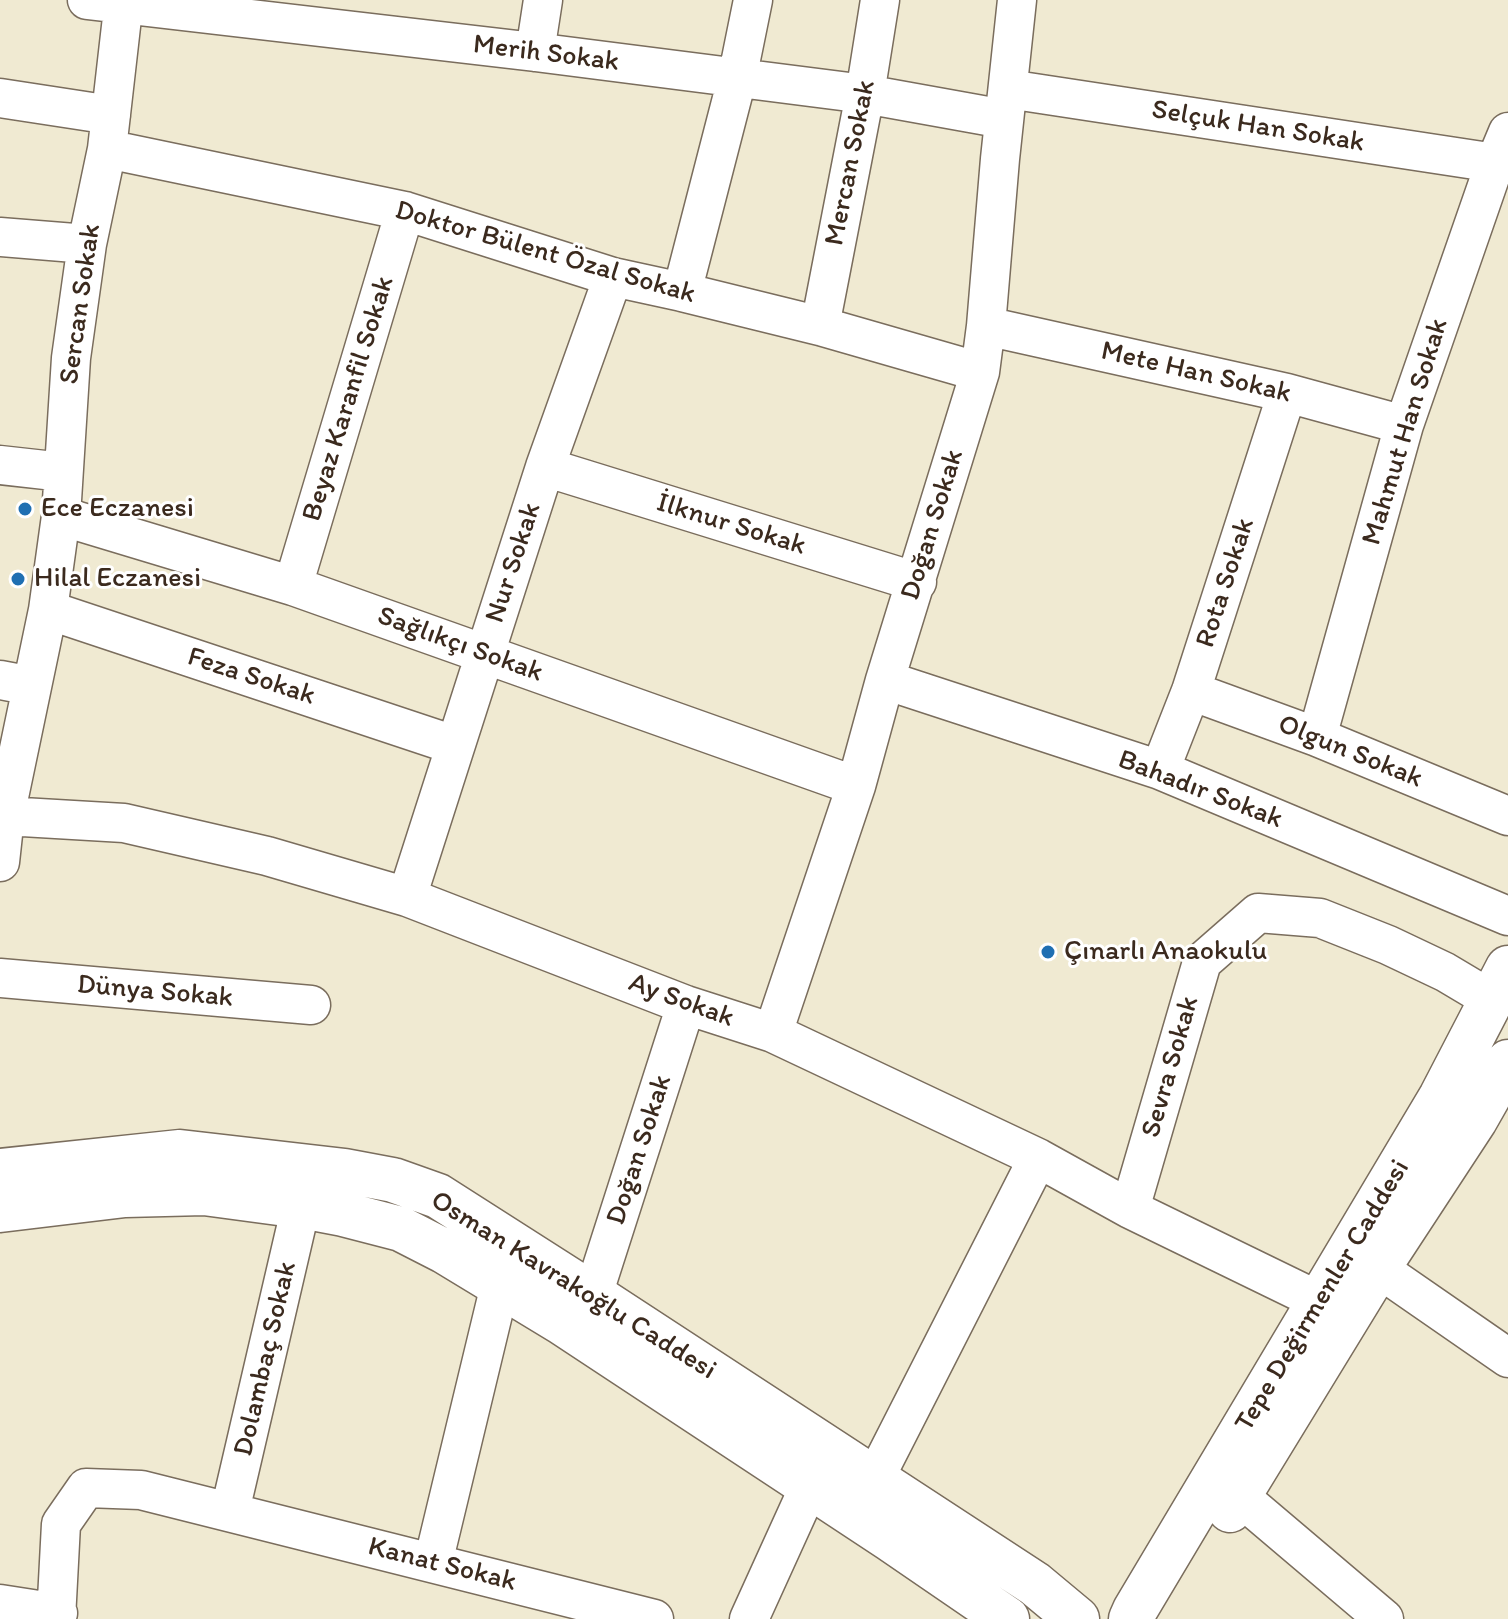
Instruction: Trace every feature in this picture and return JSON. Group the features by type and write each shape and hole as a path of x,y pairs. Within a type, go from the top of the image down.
{"street":[{"path":"535,52 543,0"},
{"path":"682,292 737,79 753,0"},
{"name":"Mercan Sokak","path":"820,326 880,0"},
{"name":"Doğan Sokak","path":"773,1033 856,786 885,680 980,372 1017,0"},
{"name":"Merih Sokak","path":"111,1 257,10 737,79 865,94 1006,104"},
{"name":"Sercan Sokak","path":"0,862 16,683 48,610 61,516 71,358 87,244 109,132 111,1"},
{"name":"Doktor Bülent Özal Sokak","path":"0,98 109,132 405,211 613,277 820,326 980,372"},
{"name":"Selçuk Han Sokak","path":"1006,104 1504,153"},
{"name":"Mahmut Han Sokak","path":"1317,737 1404,425 1504,153"},
{"name":"Beyaz Karanfil Sokak","path":"293,586 405,211"},
{"path":"0,237 87,244"},
{"name":"Nur Sokak","path":"407,897 545,467 613,277"},
{"name":"Mete Han Sokak","path":"986,326 1287,393 1404,425"},
{"name":"Rota Sokak","path":"1160,770 1191,691 1287,393"},
{"path":"0,465 63,472"},
{"name":"İlknur Sokak","path":"545,467 917,582"},
{"name":"Sağlıkçı Sokak","path":"61,516 293,586 856,786"},
{"name":"Feza Sokak","path":"48,610 454,745"},
{"name":"Bahadır Sokak","path":"885,680 1160,770 1508,916"},
{"name":"Olgun Sokak","path":"1191,691 1317,737 1508,816"},
{"name":"Ay Sokak","path":"5,816 124,823 267,856 407,897 686,1005 773,1033 1038,1158 1130,1209 1319,1301"},
{"name":"Sevra Sokak","path":"1130,1209 1202,962 1258,913 1320,918 1445,972 1500,984"},
{"name":"Dünya Sokak","path":"0,978 311,1005"},
{"name":"Tepe Değirmenler Caddesi","path":"1131,1619 1441,1097 1500,984"},
{"name":"Doğan Sokak","path":"593,1295 686,1005"},
{"name":"Tepe Değirmenler Caddesi","path":"1159,1619 1239,1496 1378,1268 1475,1120 1508,1062"},
{"name":"Osman Kavrakoğlu Caddesi","path":"0,1171 180,1152 345,1171 393,1180 438,1196 1035,1584 1077,1619"},
{"path":"874,1480 1038,1158"},
{"name":"Osman Kavrakoğlu Caddesi","path":"0,1210 125,1195 204,1193 301,1206 401,1229 444,1251 607,1353 1007,1619"},
{"name":"Dolambaç Sokak","path":"230,1511 301,1206"},
{"path":"1378,1268 1508,1358"},
{"path":"433,1563 500,1285"},
{"path":"749,1619 809,1487"},
{"name":"Kanat Sokak","path":"57,1616 61,1524 86,1488 141,1490 654,1619"},
{"path":"1239,1496 1384,1619"},
{"path":"0,1604 57,1616"}],"place":[{"name":"Ece Eczanesi","path":"25,509"},
{"name":"Hilal Eczanesi","path":"18,579"},
{"name":"Çınarlı Anaokulu","path":"1048,952"}]}
